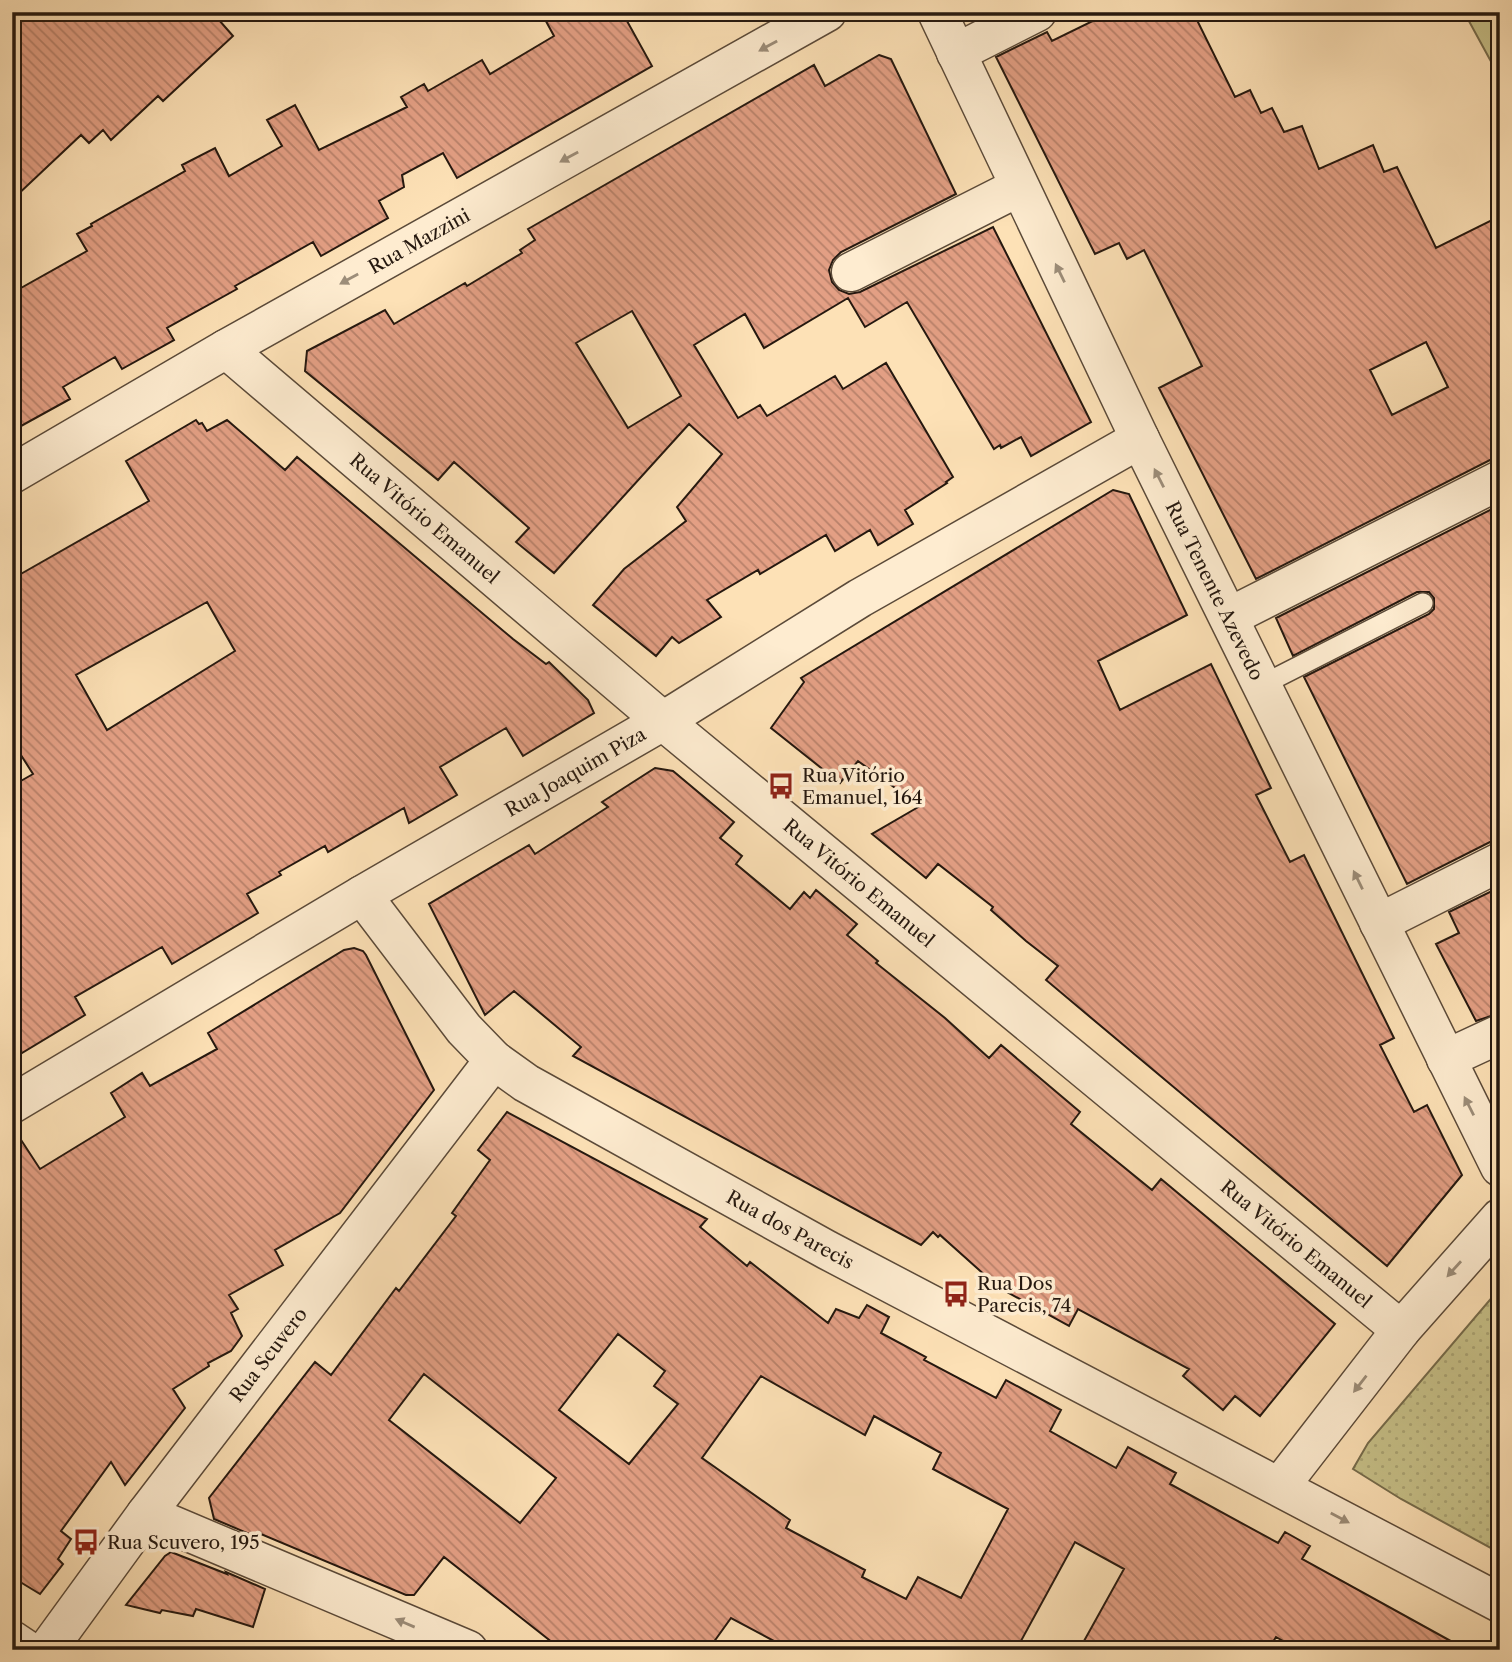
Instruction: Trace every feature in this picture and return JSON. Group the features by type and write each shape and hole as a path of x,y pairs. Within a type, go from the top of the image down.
{"street":[{"name":"Rua Mazzini","path":"12,474 226,349 827,12"},
{"name":"Rua Tenente Azevedo","path":"937,12 1140,439 1500,1167"},
{"path":"956,53 1037,12"},
{"path":"851,272 1019,187"},
{"name":"Rua Vitório Emanuel","path":"226,349 663,721 1401,1330"},
{"name":"Rua Joaquim Piza","path":"12,1104 362,895 663,721 860,598 1140,439"},
{"path":"1229,617 1500,480"},
{"path":"1379,922 1500,862"},
{"name":"Rua dos Parecis","path":"362,895 464,1029 494,1060 526,1083 827,1250 1500,1603"},
{"path":"1446,1059 1500,1034"},
{"name":"Rua Scuvero","path":"47,1650 146,1514 494,1060"},
{"path":"1280,1486 1401,1330 1500,1218"},
{"path":"146,1514 468,1650"},
{"path":"12,1640 27,1650"}],"lane":[{"path":"1262,685 1423,603"}],"shaded area":[{"path":"1464,12 1500,12 1500,78"},
{"path":"1500,1288 1500,1553 1401,1499 1353,1469 1368,1443"}],"building":[{"path":"12,12 212,12 233,36 163,101 158,96 111,140 103,130 89,143 81,135 12,200"},
{"path":"541,12 622,12 652,66 457,178 443,153 402,175 404,187 379,201 388,218 321,256 313,242 235,286 237,289 167,328 174,340 122,369 115,357 63,387 70,399 12,431 12,293 87,251 77,234 185,171 182,165 215,148 229,176 282,146 267,120 295,105 319,150 407,107 401,97 424,84 428,91 482,60 490,74 554,36"},
{"path":"1111,12 1193,12 1235,97 1250,90 1261,113 1272,108 1284,132 1302,126 1319,169 1373,145 1384,172 1397,167 1436,248 1500,216 1500,458 1490,460 1256,579 1159,388 1202,366 1144,250 1127,259 1119,243 1095,254 996,57 1047,32 1052,41","holes":["1426,342 1448,387 1392,415 1370,370"]},
{"path":"879,55 891,59 956,194 841,252 833,260 829,270 832,282 839,290 849,294 860,292 993,227 1091,422 1031,456 1021,437 994,449 907,302 865,327 848,298 764,348 745,314 694,345 738,418 760,405 767,416 835,376 843,389 886,363 953,477 905,510 913,524 878,545 870,530 835,551 826,535 760,574 758,570 707,600 721,617 679,643 672,637 656,656 593,605 624,569 686,521 677,507 722,454 689,424 554,573 516,542 529,528 454,462 438,480 305,371 307,351 385,310 394,324 465,283 467,286 522,253 520,250 535,240 528,229 814,65 825,86","holes":["632,311 681,396 628,428 576,343"]},
{"path":"196,420 199,424 202,423 207,431 227,420 285,470 297,457 513,639 546,664 549,662 588,700 594,713 523,756 506,728 440,767 457,795 409,823 404,808 328,852 325,846 279,872 281,875 247,894 258,913 172,964 162,947 75,997 85,1015 12,1059 12,786 33,774 12,741 12,579 149,501 126,461","holes":["207,602 235,651 107,730 76,675"]},
{"path":"1113,490 1129,494 1187,615 1098,661 1120,710 1211,664 1271,788 1256,795 1290,862 1304,855 1394,1038 1380,1045 1414,1112 1427,1105 1462,1175 1387,1266 1046,980 1058,966 991,910 993,907 938,864 926,878 872,834 920,806 858,761 840,783 771,728 804,682 801,678"},
{"path":"1500,505 1500,840 1490,842 1407,884 1304,677 1429,614 1434,609 1434,598 1429,592 1417,592 1293,656 1276,618"},
{"path":"655,768 673,771 734,822 720,838 742,856 736,864 790,909 804,892 810,898 816,890 857,924 847,935 878,961 876,963 945,1018 989,1058 1001,1045 1080,1112 1071,1124 1152,1190 1161,1179 1335,1324 1260,1416 1235,1396 1223,1410 1183,1376 1189,1369 1078,1309 1069,1326 985,1280 987,1277 940,1235 938,1237 933,1232 921,1245 573,1056 581,1047 514,991 485,1015 429,904 529,845 535,854 608,807 602,802"},
{"path":"1500,887 1500,1013 1476,1021 1436,944 1459,933 1449,912"},
{"path":"354,948 366,955 434,1090 340,1213 275,1250 283,1265 229,1295 238,1309 231,1313 242,1336 231,1351 208,1363 209,1366 173,1389 185,1408 125,1485 111,1462 61,1531 71,1539 58,1559 63,1564 40,1594 12,1577 12,1126 40,1169 125,1117 111,1093 142,1073 150,1086 217,1049 208,1033 344,950"},
{"path":"507,1112 707,1219 700,1227 747,1266 750,1262 828,1323 836,1309 859,1318 867,1305 889,1317 881,1333 926,1357 924,1360 996,1398 1006,1380 1061,1410 1050,1431 1116,1468 1128,1447 1176,1473 1170,1484 1278,1543 1285,1532 1310,1546 1302,1559 1467,1650 1299,1650 1276,1637 1268,1650 1079,1650 1124,1569 1075,1542 1016,1650 770,1650 774,1641 731,1618 708,1650 562,1650 444,1557 414,1595 406,1595 261,1534 259,1538 214,1519 209,1498 315,1362 331,1375 396,1288 399,1291 456,1216 452,1213 490,1160 478,1150","holes":["618,1334 665,1371 654,1386 678,1404 629,1464 559,1410","424,1374 556,1478 520,1523 389,1420","761,1376 865,1435 874,1416 941,1453 933,1469 1008,1509 961,1598 918,1577 906,1599 862,1577 865,1570 786,1528 790,1520 702,1458"]},
{"path":"171,1552 265,1589 253,1627 196,1609 193,1616 162,1610 160,1613 126,1605"}],"place":[{"name":"Rua Vitório Emanuel, 164","path":"781,786"},
{"name":"Rua Dos Parecis, 74","path":"956,1294"},
{"name":"Rua Scuvero, 195","path":"86,1542"}]}
